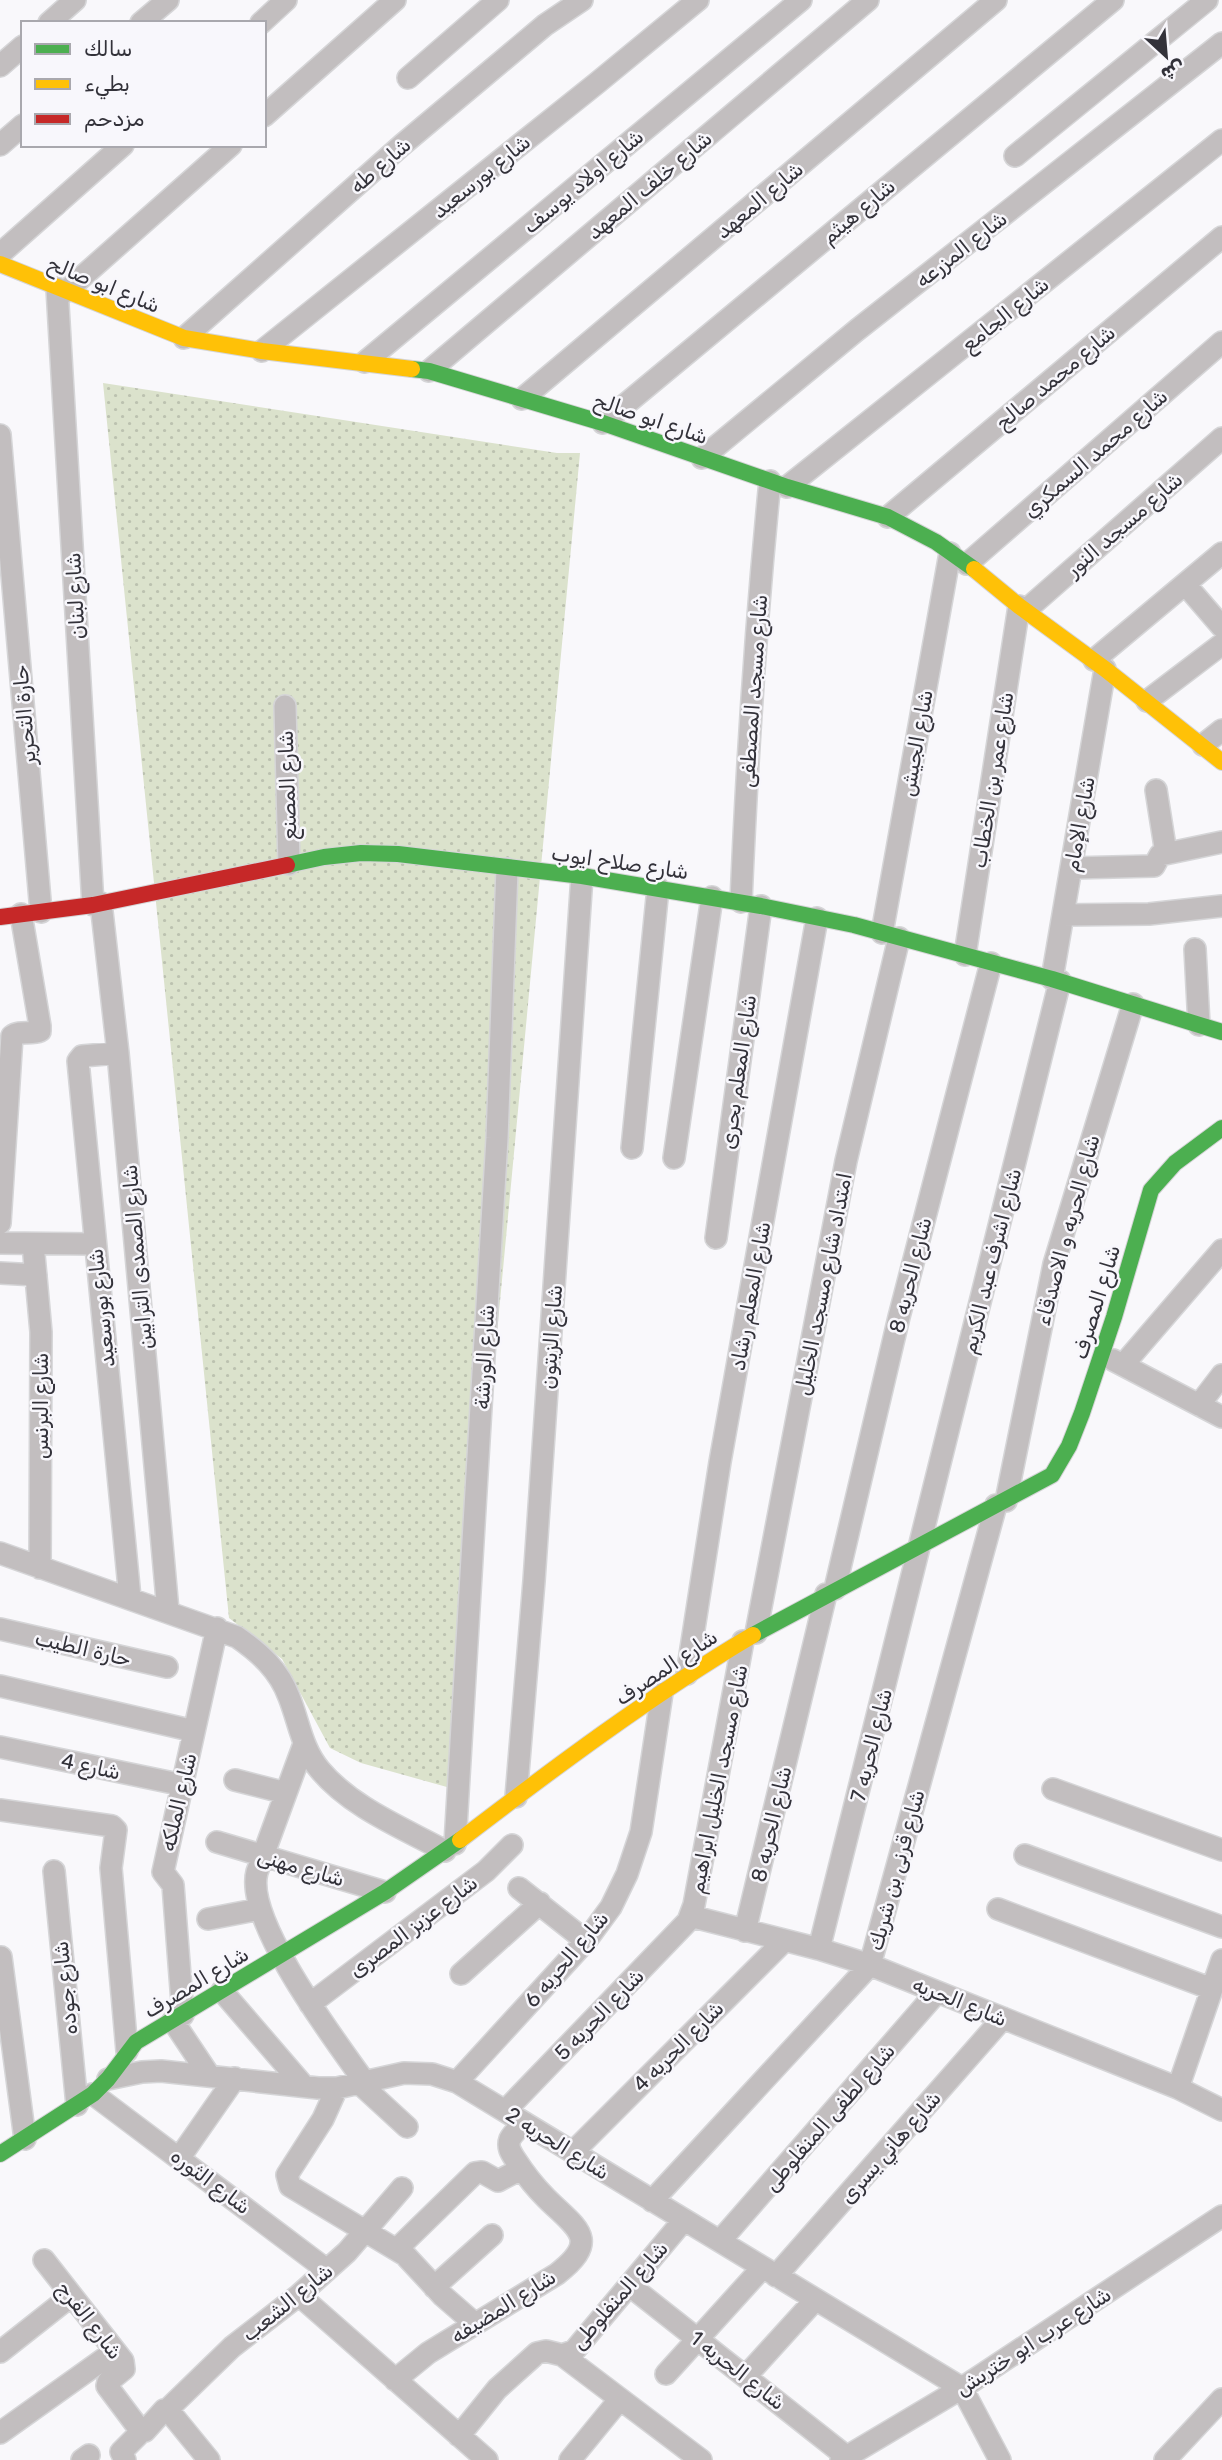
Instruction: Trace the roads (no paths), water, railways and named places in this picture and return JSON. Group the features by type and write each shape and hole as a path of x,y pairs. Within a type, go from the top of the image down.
{"street":[{"path":"51,21 75,0"},
{"path":"143,21 168,0"},
{"path":"263,21 286,0"},
{"path":"266,114 395,0"},
{"path":"408,78 498,0"},
{"name":"شارع طه","path":"184,338 402,145 545,24 582,0"},
{"name":"شارع بورسعيد","path":"262,351 698,0"},
{"name":"شارع اولاد يوسف","path":"365,362 801,0"},
{"name":"شارع خلف المعهد","path":"429,371 868,0"},
{"name":"شارع المعهد","path":"522,399 996,0"},
{"name":"شارع هيثم","path":"603,422 1113,0"},
{"path":"1014,156 1207,0"},
{"name":"شارع المزرعه","path":"702,458 858,330 1222,43"},
{"path":"0,66 21,48"},
{"path":"0,145 21,127"},
{"name":"شارع الجامع","path":"779,484 1222,140"},
{"path":"0,254 121,147"},
{"path":"61,290 229,147"},
{"name":"شارع محمد صالح","path":"888,517 1222,237"},
{"name":"شارع ابو صالح","path":"0,264 184,338 262,351 429,371 603,422 779,484 888,517 936,542 1147,701 1222,762"},
{"name":"شارع لبنان","path":"61,290 97,904"},
{"name":"شارع محمد السمكري","path":"959,559 1222,342"},
{"name":"حارة التحرير","path":"0,435 40,1026 37,1032 12,1036 0,1223"},
{"name":"شارع مسجد النور","path":"1023,608 1222,438"},
{"name":"شارع مسجد المصطفى","path":"751,904 754,659 779,484"},
{"path":"1100,665 1185,584 1222,553"},
{"name":"شارع الجيش","path":"890,935 959,559"},
{"path":"1185,584 1222,627"},
{"name":"شارع عمر بن الخطاب","path":"965,955 1023,608"},
{"path":"1147,701 1222,644"},
{"name":"شارع الإمام","path":"1056,980 1100,665"},
{"name":"شارع المصنع","path":"285,706 289,864"},
{"path":"1203,745 1222,730"},
{"path":"1156,790 1166,853"},
{"path":"1072,868 1154,866 1159,855 1222,842"},
{"name":"شارع صلاح ايوب","path":"0,917 97,904 289,864 360,853 398,854 582,876 712,897 817,918 1056,980 1222,1032"},
{"name":"شارع الورشة","path":"450,1848 497,1138 507,869"},
{"name":"شارع الزيتون","path":"516,1797 536,1567 582,876"},
{"path":"632,1148 658,888"},
{"path":"674,1158 712,897"},
{"name":"شارع الصمدى الترابين","path":"97,904 118,1053 169,1611"},
{"name":"شارع المعلم بحرى","path":"716,1238 751,904"},
{"path":"1063,915 1149,914 1222,905"},
{"name":"شارع المعلم رشاد","path":"687,1674 720,1462 817,918"},
{"name":"امتداد شارع مسجد الخليل","path":"749,1637 890,935"},
{"path":"1195,949 1199,1025"},
{"name":"شارع الحريه 8","path":"745,1931 991,962"},
{"name":"شارع اشرف عبد الكريم","path":"922,1542 1056,980"},
{"name":"شارع الحريه و الاصدقاء","path":"1001,1503 1054,1264 1133,1004"},
{"name":"شارع بورسعيد","path":"118,1053 82,1056 78,1061 130,1598"},
{"name":"شارع المصرف","path":"0,2154 85,2099 108,2079 136,2042 385,1892 450,1848 687,1674 830,1591 1052,1475 1060,1465 1077,1426 1102,1354 1151,1190 1163,1172 1179,1158 1222,1128"},
{"path":"0,1243 94,1244"},
{"name":"شارع البرنس","path":"33,1244 41,1332 40,1568"},
{"path":"1123,1365 1222,1250"},
{"path":"0,1273 36,1275"},
{"path":"1102,1354 1222,1417"},
{"path":"1199,1405 1222,1375"},
{"name":"شارع قرنى بن شريك","path":"652,2201 870,1965 1001,1503"},
{"name":"شارع الحريه 7","path":"819,1949 922,1542"},
{"path":"0,1553 237,1637 269,1663 281,1680 304,1744 318,1769 340,1790 364,1807 450,1848"},
{"name":"شارع الملكه","path":"178,2018 173,1885 163,1872 217,1628"},
{"name":"حارة الطيب","path":"0,1629 167,1667"},
{"name":"شارع مسجد الخليل ابراهيم","path":"690,1916 749,1637"},
{"path":"0,1686 194,1731"},
{"name":"شارع الحريه 6","path":"457,2082 586,1941 611,1907 627,1874 640,1832 662,1693"},
{"path":"304,1744 255,1880 260,1909 310,2004 361,2082 407,2127"},
{"name":"شارع 4","path":"0,1747 183,1785"},
{"path":"235,1780 286,1793"},
{"path":"1053,1789 1222,1850"},
{"path":"0,1810 112,1826 116,1833 112,1846 111,1868 127,2051"},
{"name":"شارع مهنى","path":"217,1842 385,1892"},
{"name":"شارع عزيز المصرى","path":"310,2004 486,1871 512,1845"},
{"path":"1025,1855 1222,1927"},
{"name":"شارع جوده","path":"54,1871 85,2099"},
{"path":"519,1888 586,1941"},
{"path":"460,1974 540,1903"},
{"path":"208,1919 260,1909"},
{"path":"998,1909 1212,1989"},
{"name":"شارع الحريه","path":"690,1916 870,1965 1178,2088 1222,2110"},
{"name":"شارع الحريه 5","path":"505,2111 679,1932 690,1916"},
{"name":"شارع الحريه 4","path":"573,2152 784,1941"},
{"path":"1,1956 25,2139"},
{"path":"1178,2088 1222,1960"},
{"path":"222,1992 303,2085"},
{"name":"شارع لطفى المنفلوطى","path":"720,2241 937,1992"},
{"path":"178,2018 209,2075"},
{"name":"شارع هاني يسرى","path":"769,2272 1003,2018"},
{"name":"شارع الحريه 2","path":"108,2079 161,2071 337,2088 419,2072 457,2082 962,2388"},
{"path":"180,2157 235,2078"},
{"path":"337,2088 327,2112 286,2175 290,2186 397,2249 474,2323"},
{"name":"شارع الثوره","path":"85,2099 180,2157 327,2270"},
{"name":"شارع المضيفه","path":"395,2380 428,2353 557,2274 569,2264 581,2246 580,2232 576,2226 545,2197 521,2169 509,2149 509,2141 525,2123"},
{"path":"397,2249 475,2173 482,2172 498,2181 521,2169"},
{"name":"شارع الشعب","path":"167,2410 232,2347 327,2270 365,2232 402,2188"},
{"name":"شارع عرب ابو ختريش","path":"844,2458 962,2388 1222,2216"},
{"name":"شارع المنفلوطى","path":"459,2436 497,2389 537,2353 547,2351 562,2355 574,2351 683,2221"},
{"path":"435,2287 492,2235"},
{"name":"شارع الفرج","path":"44,2260 123,2361 124,2369 108,2382 107,2386 141,2431"},
{"path":"666,2374 697,2337 769,2272"},
{"name":"شارع الحريه 1","path":"629,2285 746,2376 844,2458"},
{"path":"299,2295 487,2460"},
{"path":"0,2352 71,2296"},
{"path":"746,2376 815,2300"},
{"path":"0,2433 115,2351"},
{"path":"562,2355 701,2460"},
{"path":"962,2388 1000,2460"},
{"path":"569,2460 620,2399"},
{"path":"1165,2460 1222,2399"},
{"path":"125,2460 122,2451 167,2410 209,2460"}]}
